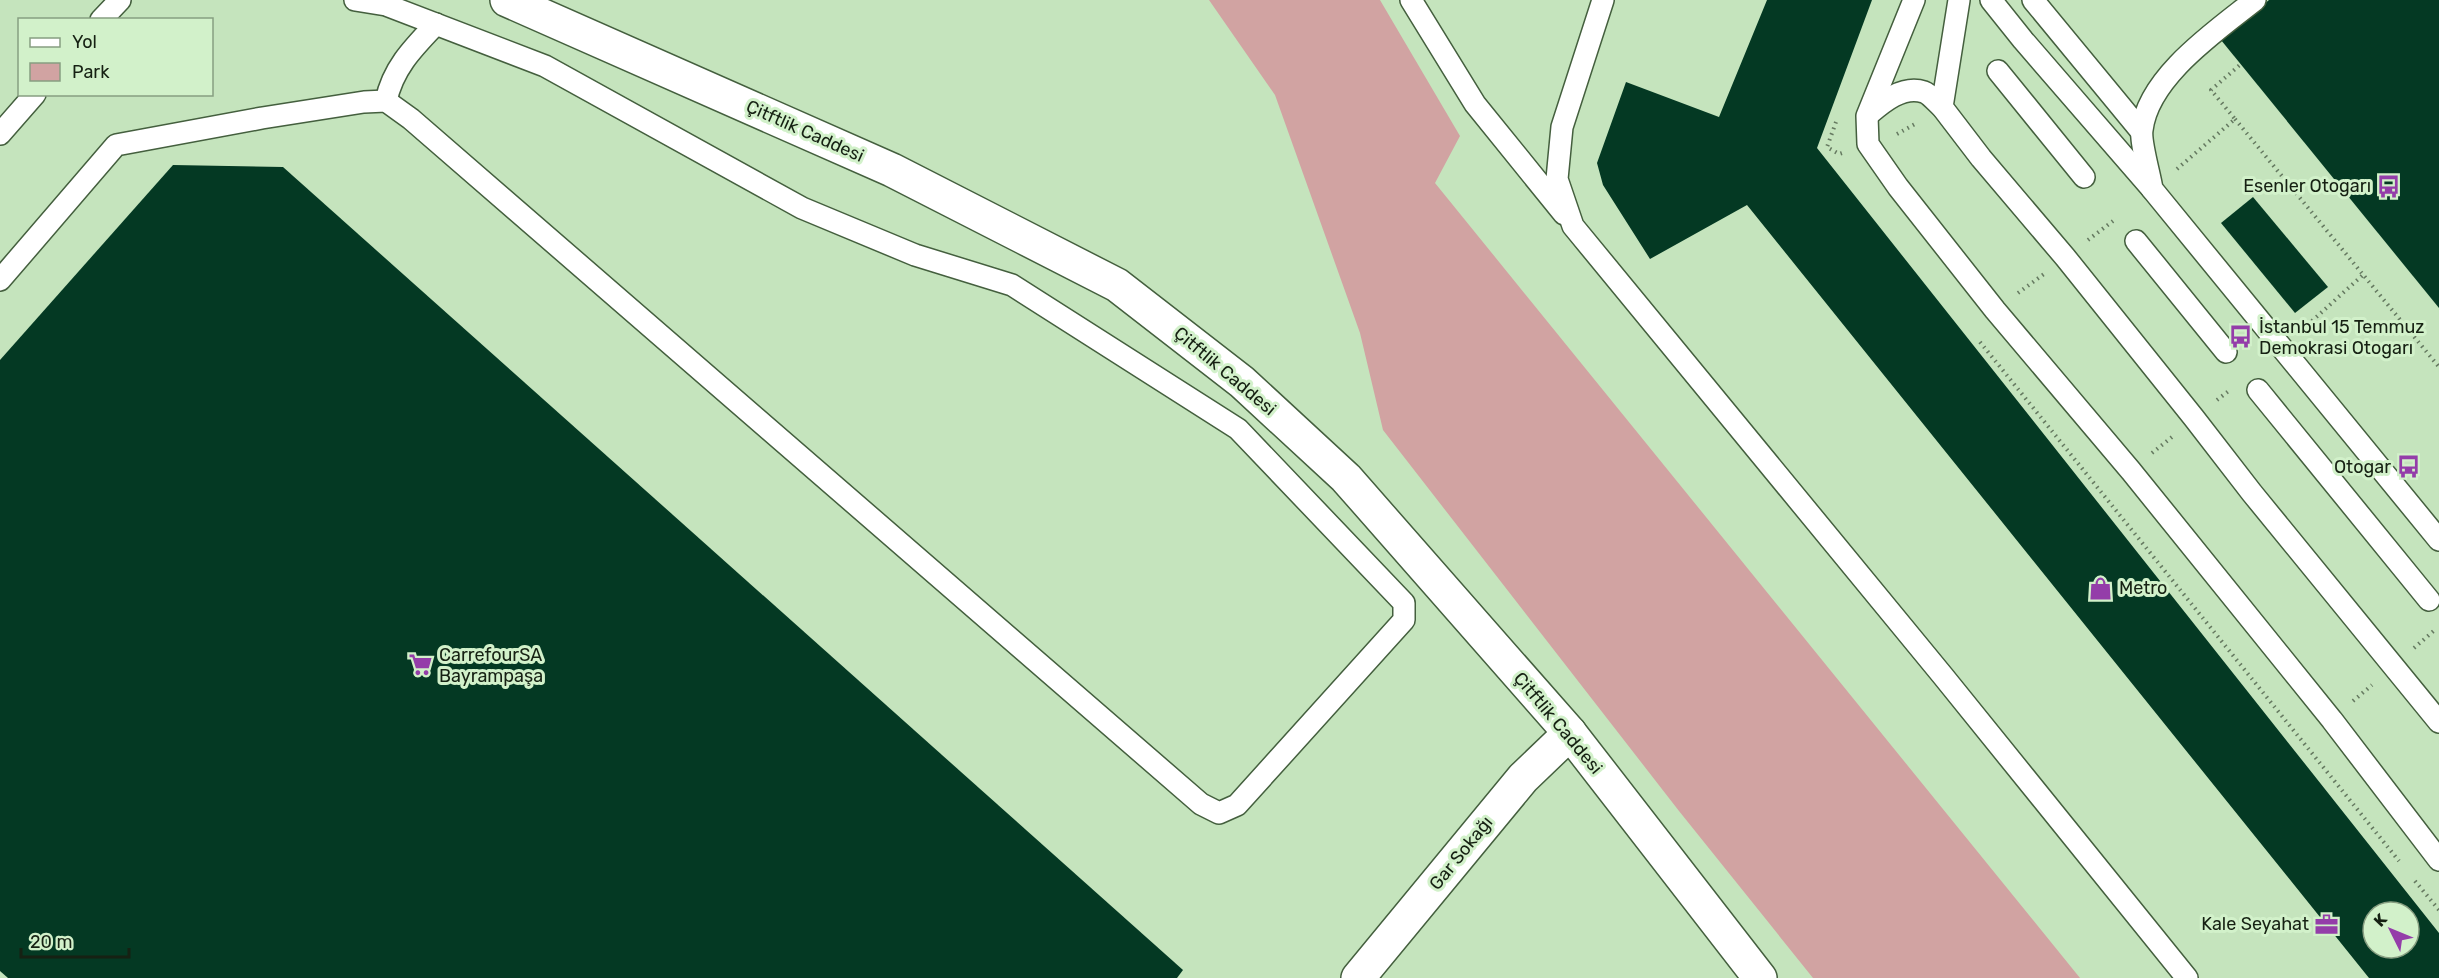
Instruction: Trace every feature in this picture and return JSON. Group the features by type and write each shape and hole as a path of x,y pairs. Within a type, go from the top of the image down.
{"street":[{"name":"Çitftlik Caddesi","path":"507,0 892,170 1117,285 1242,382 1346,478 1570,733 1760,978"},
{"name":"Gar Sokağı","path":"1358,978 1523,778 1570,733"}],"lane":[{"path":"103,18 120,0"},
{"path":"0,280 116,145 262,118 364,102 386,101 411,119 1201,804 1219,813 1237,805 1404,620 1404,603 1238,429 1012,285 915,255 802,208 545,66 386,5 356,0"},
{"path":"1411,0 1476,104 2187,978"},
{"path":"1573,226 1557,179 1562,127 1604,0"},
{"path":"1914,0 1867,116 1868,144 1898,188 1995,310 2131,471 2332,720 2439,860"},
{"path":"1942,107 1959,0"},
{"path":"1991,0 2152,189 2439,540"},
{"path":"2033,0 2141,131 2152,189"},
{"path":"2141,131 2152,100 2174,69 2255,0"},
{"path":"386,101 390,84 406,54 436,24"},
{"path":"1998,71 2084,177"},
{"path":"1867,116 1889,98 1910,91 1925,92 1942,107 1981,158 2065,257 2180,400 2252,494 2439,722"},
{"path":"0,134 33,96"},
{"path":"2136,241 2226,352"},
{"path":"2258,390 2429,600"}],"path":[{"path":"2235,119 2439,367"},
{"path":"1839,154 1846,163"},
{"path":"1977,339 2402,864"},
{"path":"2409,873 2439,910"}],"green space":[{"path":"1209,0 1380,0 1460,136 1435,183 2080,978 1813,978 1679,811 1383,430 1360,333 1275,95"}],"building":[{"path":"1767,0 1872,0 1817,148 2413,900 2361,900 2361,960 2421,960 2421,910 2439,933 2439,978 2369,978 1747,205 1650,259 1603,185 1597,163 1626,82 1719,117"},
{"name":"Esenler Otogarı","path":"2269,0 2439,0 2439,308 2221,40"},
{"name":"CarrefourSA Bayrampaşa","path":"173,165 283,167 1183,970 1177,978 8,978 0,971 0,360"},
{"path":"2253,197 2328,287 2295,313 2221,223"}],"place":[{"name":"Esenler Otogarı","path":"2389,186"},
{"name":"İstanbul 15 Temmuz Demokrasi Otogarı","path":"2241,337"},
{"name":"Otogar","path":"2409,467"},
{"name":"Metro","path":"2101,588"},
{"name":"CarrefourSA Bayrampaşa","path":"421,665"},
{"name":"Kale Seyahat","path":"2327,924"}]}
